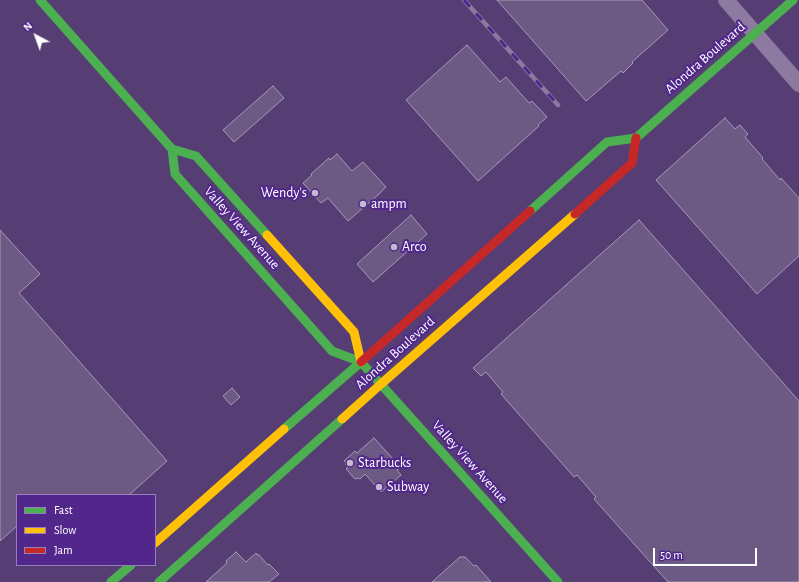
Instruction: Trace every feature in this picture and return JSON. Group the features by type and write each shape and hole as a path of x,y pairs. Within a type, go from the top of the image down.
{"main road":[{"path":"40,0 172,149"},
{"name":"Alondra Boulevard","path":"156,543 607,142 636,138 793,0"},
{"name":"Alondra Boulevard","path":"159,582 632,163 636,138"},
{"name":"Valley View Avenue","path":"361,362 354,332 196,156 172,149 175,174 332,351 361,362 558,582"},
{"path":"111,582 130,566"}],"street":[{"path":"726,0 799,84"}],"building":[{"path":"497,0 642,0 668,30 632,62 633,63 623,73 621,71 586,101"},
{"path":"467,45 500,82 506,77 529,103 532,101 547,117 478,181 406,100"},
{"path":"273,86 284,98 234,142 223,130"},
{"path":"725,118 735,129 740,125 748,134 745,137 763,158 762,159 780,180 781,178 799,198 799,256 757,294 656,180"},
{"path":"337,154 352,171 363,162 386,187 348,221 328,198 321,203 303,183 329,158 330,160"},
{"name":"Arco","path":"411,215 427,234 373,282 357,264"},
{"path":"639,220 799,401 799,582 668,582 594,499 596,497 577,475 574,477 501,394 503,392 486,372 481,376 473,368"},
{"path":"0,230 40,274 19,293 167,461 130,494 16,494 16,527 0,541"},
{"path":"232,388 240,397 231,405 223,396"},
{"path":"374,438 395,461 400,468 397,470 401,475 381,492 365,474 360,479 354,478 346,469 348,467 344,461 355,451 357,453"},
{"path":"236,552 246,562 256,553 257,555 258,554 279,574 269,582 206,582 227,563 226,561"},
{"path":"460,557 465,557 474,566 476,565 491,582 432,582"}],"railway":[{"path":"464,0 558,105"}],"traffic: fast":[{"path":"40,0 172,149 196,156 267,235"},
{"path":"530,211 607,142 636,138 793,0"},
{"path":"172,149 175,174 332,351 361,362"},
{"path":"284,429 361,362 558,582"},
{"path":"159,582 342,419"},
{"path":"111,582 130,566"}],"traffic: slow":[{"path":"381,384 575,214"},
{"path":"267,235 354,332 361,362"},
{"path":"342,419 381,384"},
{"path":"156,542 284,429"}],"traffic: jam":[{"path":"575,214 632,163 636,138"},
{"path":"361,362 530,211"}],"place":[{"name":"Wendy's","path":"315,193"},
{"name":"ampm","path":"363,204"},
{"name":"Arco","path":"394,247"},
{"name":"Starbucks","path":"350,463"},
{"name":"Subway","path":"379,487"}]}
